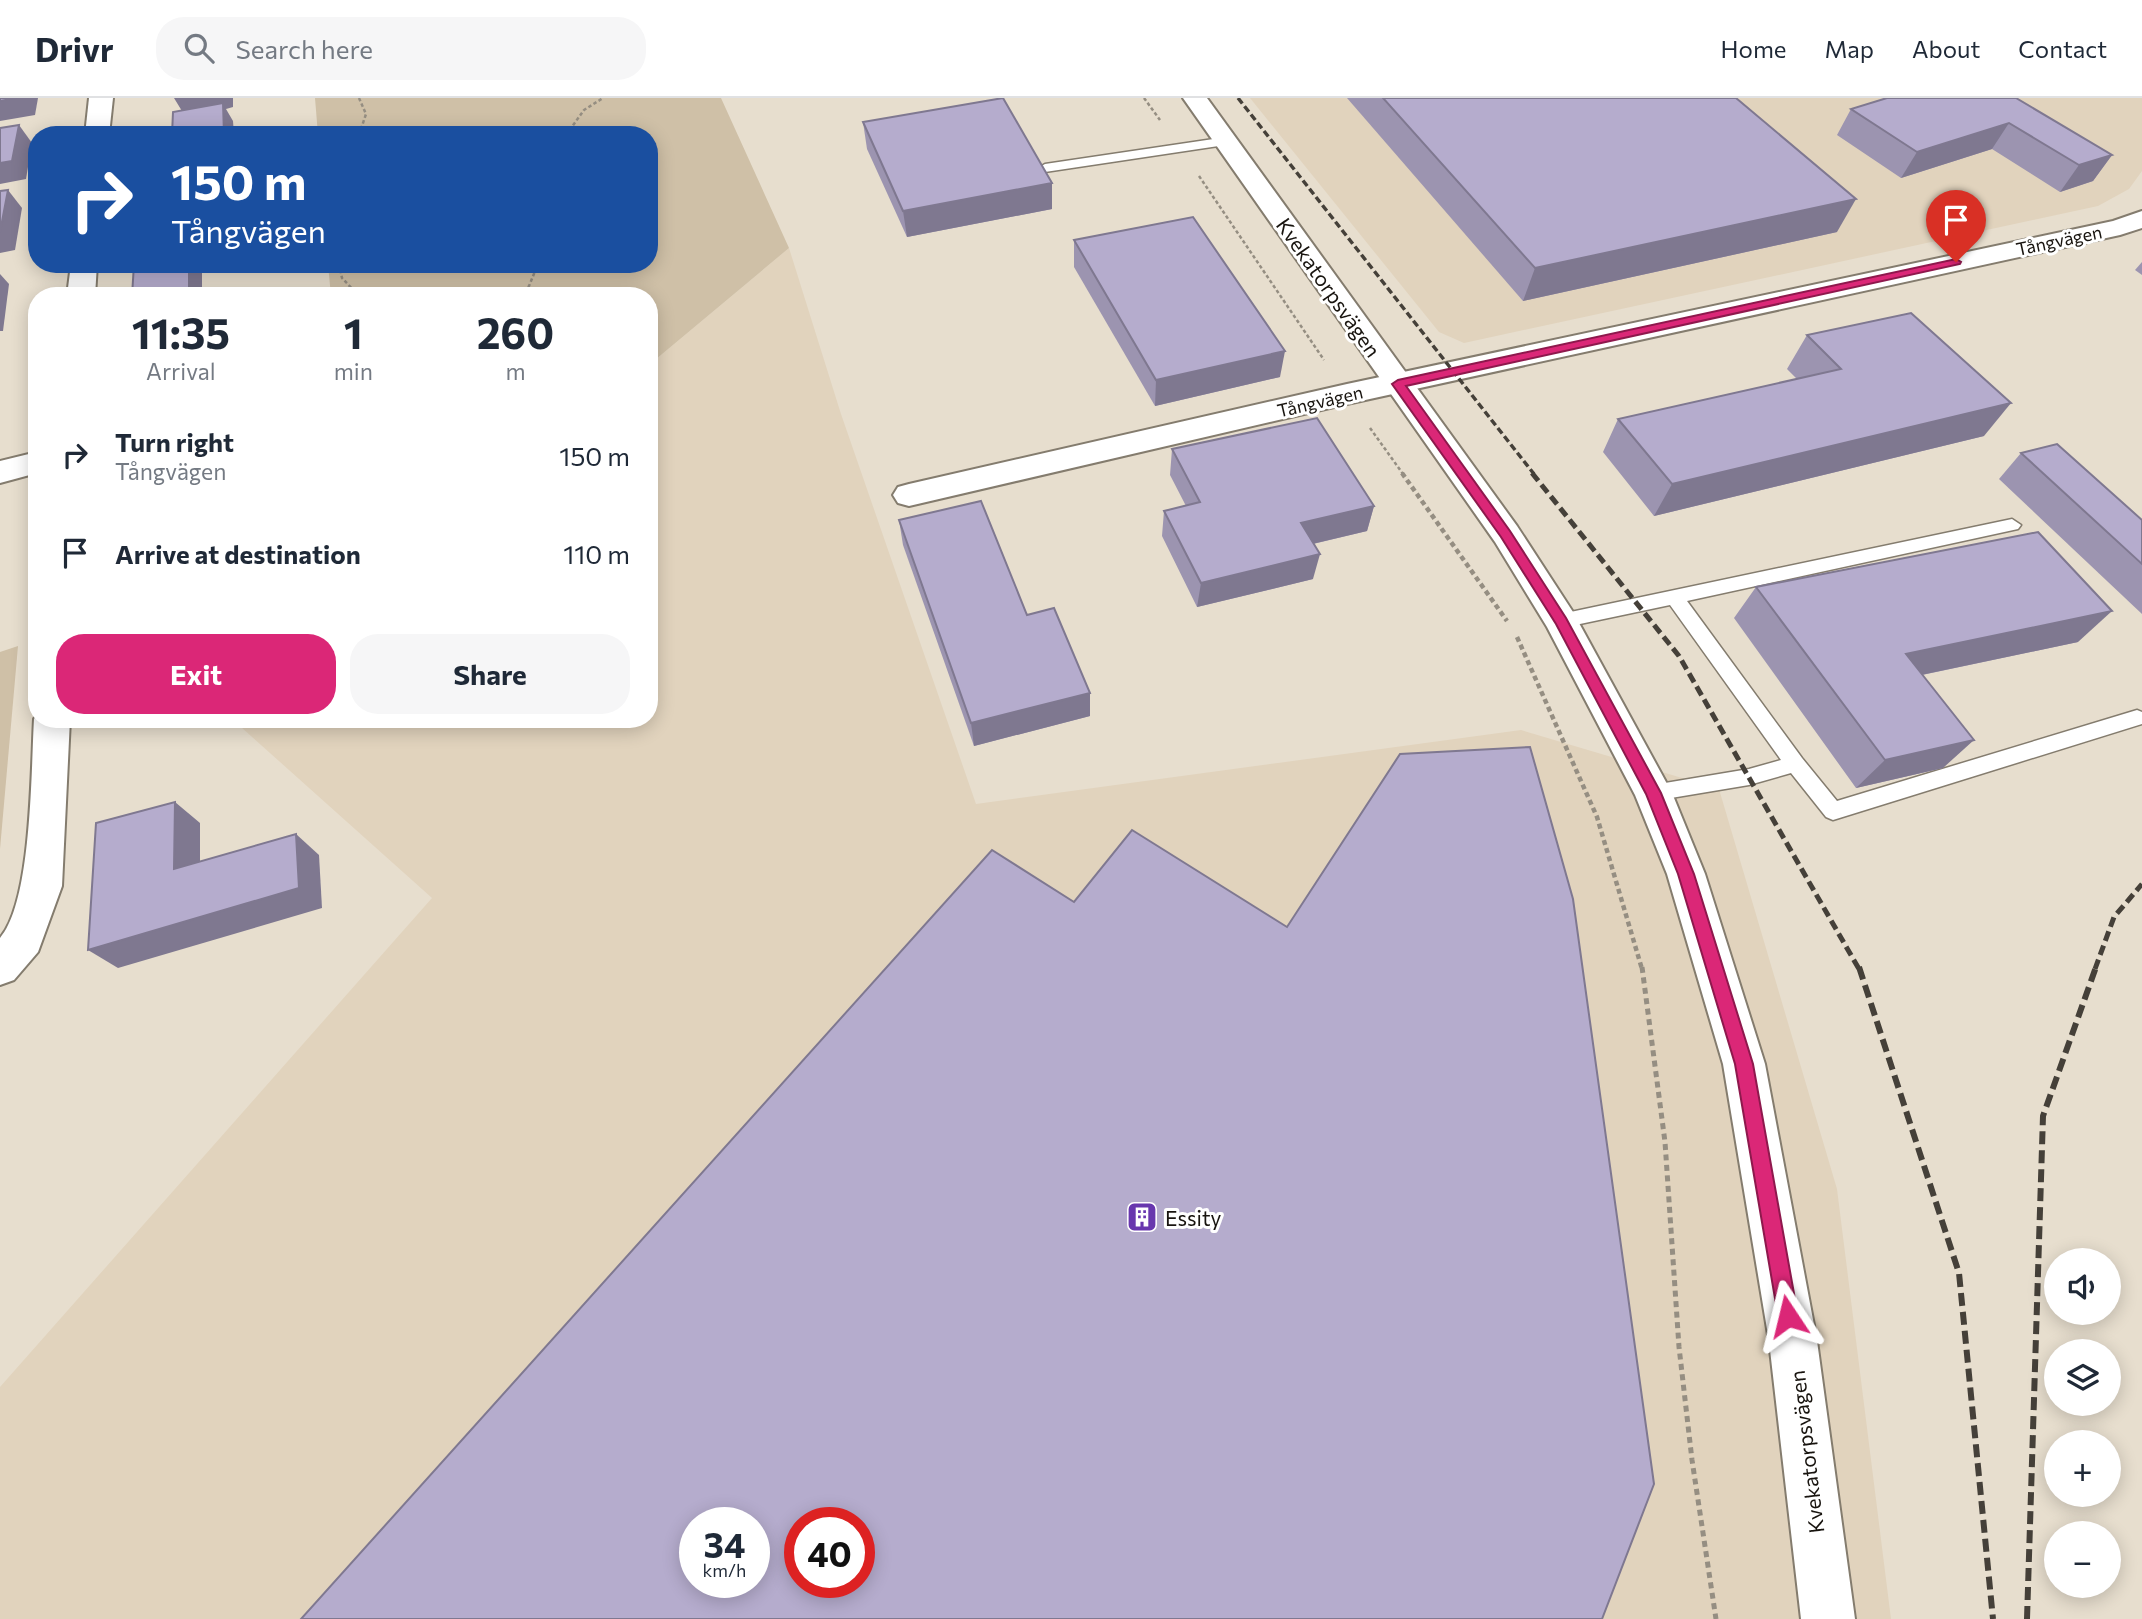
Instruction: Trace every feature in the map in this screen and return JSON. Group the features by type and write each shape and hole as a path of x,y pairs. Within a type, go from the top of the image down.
{"street":[{"path":"98,126 101,98"},
{"name":"Kvekatorpsvägen","path":"1195,98 1506,534 1561,621 1653,793 1686,874 1744,1064 1793,1341 1828,1619"},
{"name":"Tångvägen","path":"909,495 1347,394 2120,227 2142,219"},
{"path":"0,472 28,464"},
{"path":"0,967 24,939 42,886 51,728"}],"lane":[{"path":"1045,168 1227,141"},
{"path":"1561,621 1676,599 2012,525"},
{"path":"1676,599 1795,764 1833,811 2137,718"},
{"path":"1653,793 1749,777 1795,764"}],"path":[{"path":"359,98 366,114 362,126"},
{"path":"572,126 584,110 603,98"},
{"path":"1144,98 1347,394 1514,630 1597,817 1637,949 1665,1142 1679,1347 1692,1461 1716,1619"}],"shaded area":[{"path":"315,98 721,98 789,248 658,357 658,287 330,287 329,273 658,273 658,126 317,126"},
{"path":"1250,98 2142,98 2142,171 2129,189 2098,206 1464,343 1439,332"},
{"path":"789,248 841,414 976,804 1521,730 1719,789 1837,1189 1891,1619 0,1619 0,1387 432,898 242,728 658,728 658,357"},
{"path":"18,646 0,849 0,652"}],"building":[{"path":"1003,98 1052,183 903,211 863,122"},
{"path":"1383,98 1736,98 1856,199 1535,268"},
{"path":"1887,98 2016,98 2112,155 2079,165 2009,123 1917,152 1851,109"},
{"path":"223,103 224,126 172,126 173,112"},
{"path":"19,125 12,161 0,163 0,128"},
{"path":"8,190 0,232 0,191"},
{"path":"1193,217 1285,351 1156,380 1074,240"},
{"path":"133,273 189,273 189,287 133,287"},
{"path":"1911,313 2011,403 1672,484 1618,419 1841,369 1807,335"},
{"path":"1317,418 1374,506 1301,523 1320,554 1201,583 1164,511 1200,502 1172,449"},
{"path":"2057,444 2142,520 2142,564 2021,453"},
{"path":"981,501 1027,615 1054,608 1090,693 971,723 899,520"},
{"path":"2038,532 2112,611 1906,654 1974,740 1885,760 1756,587"},
{"name":"Essity","path":"1530,747 1573,899 1654,1484 1602,1619 301,1619 992,850 1074,902 1132,830 1287,927 1400,754"},
{"path":"175,802 174,869 296,834 299,888 88,950 96,823"}],"railway":[{"path":"1238,98 1534,474"},
{"path":"1532,473 1679,656 1859,969"},
{"path":"2095,969 2114,917 2142,884"},
{"path":"1859,967 1959,1273 1993,1619"},
{"path":"2027,1619 2043,1116 2096,967"}],"place":[{"name":"Essity","path":"1142,1217"}],"route":[{"path":"1788,1316 1744,1064 1686,874 1653,793 1561,621 1506,534 1398,384 1956,262"}]}
